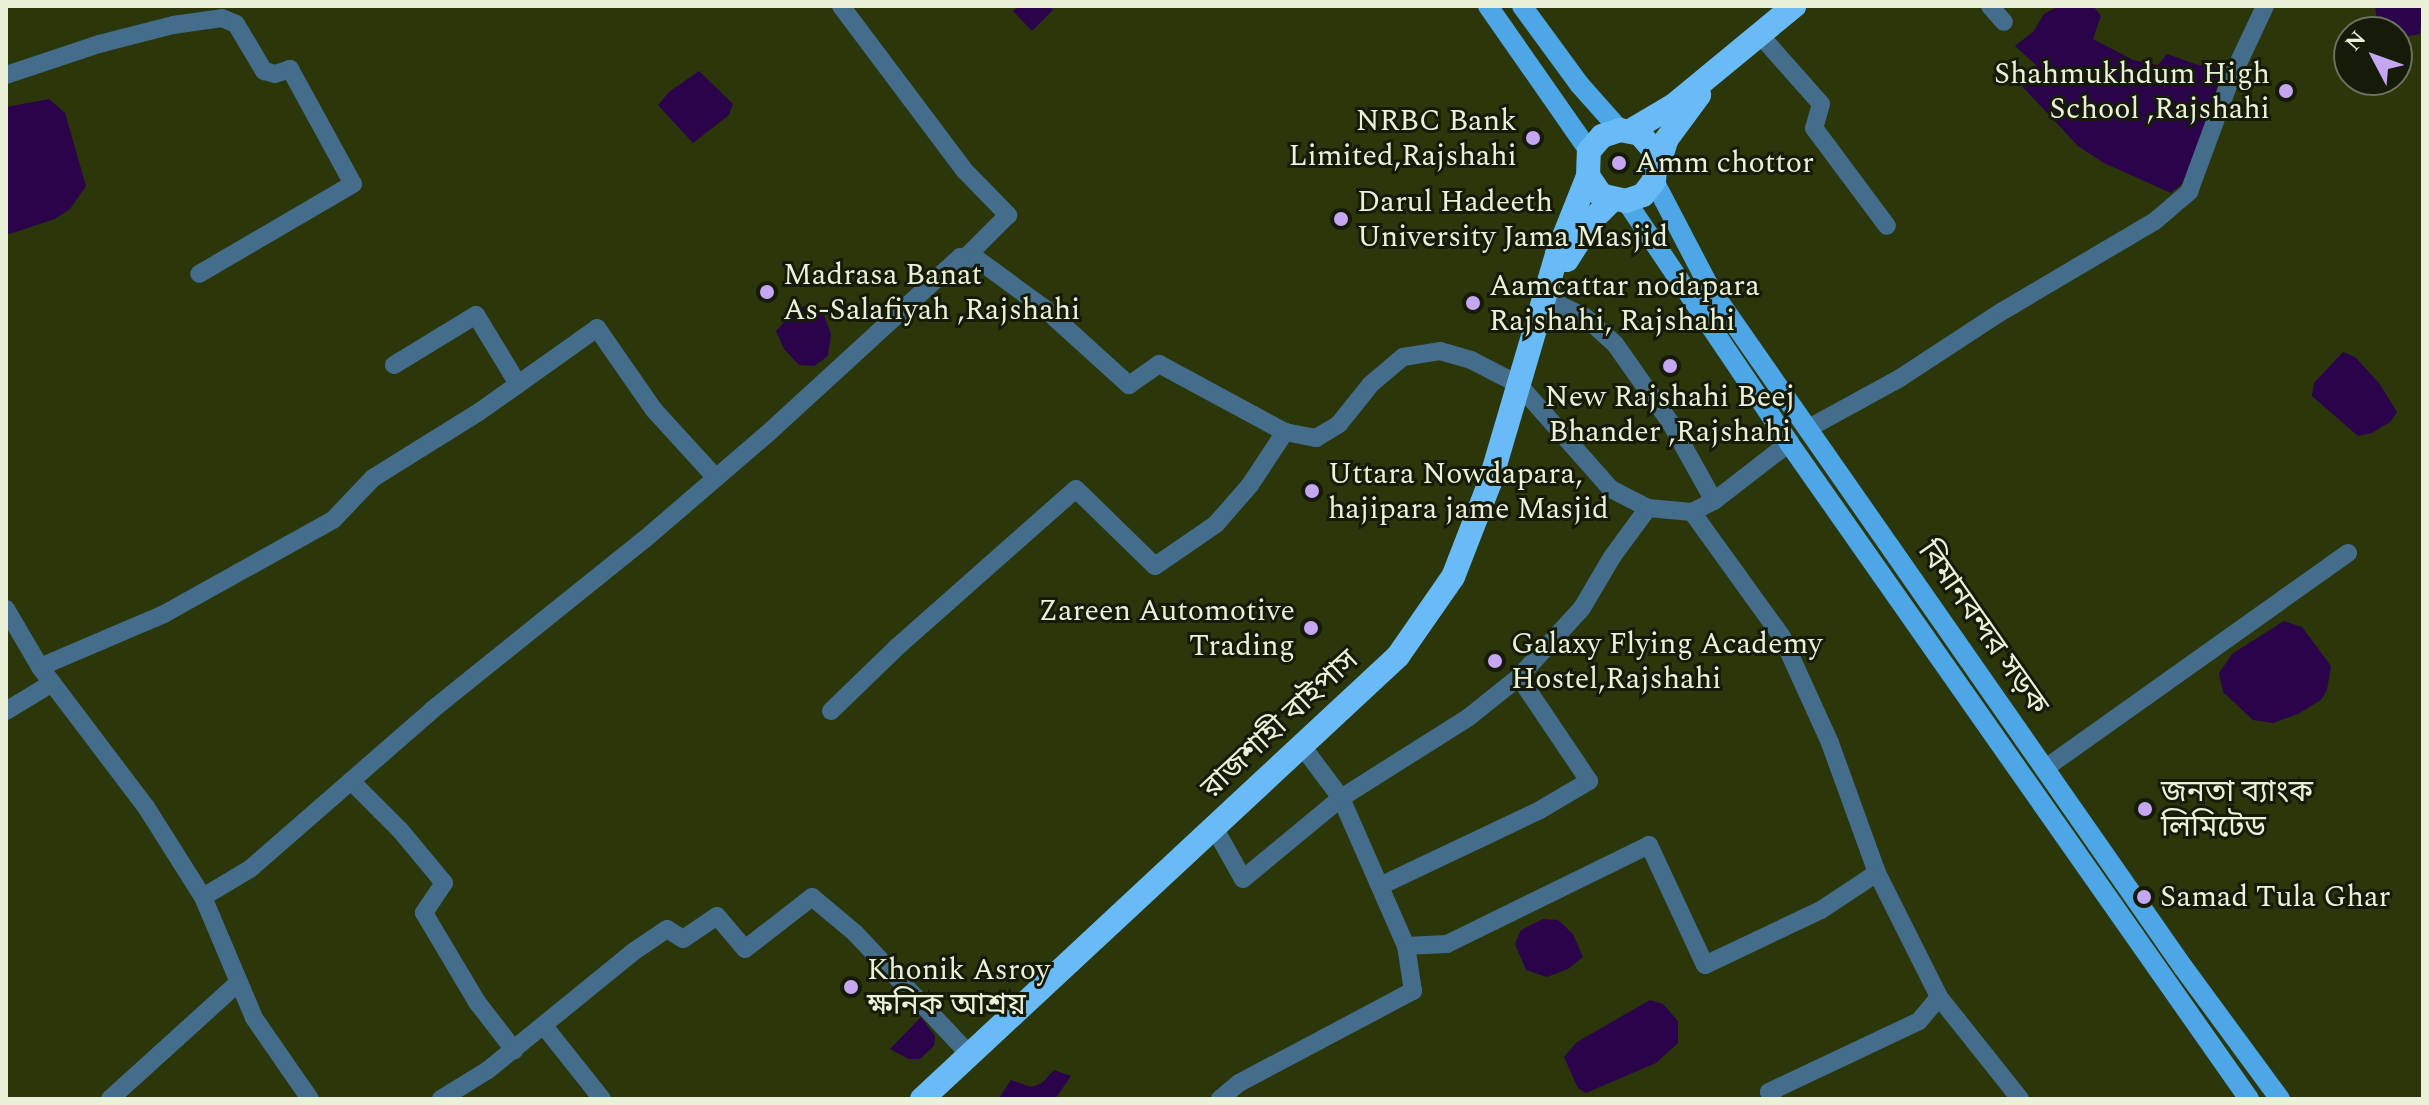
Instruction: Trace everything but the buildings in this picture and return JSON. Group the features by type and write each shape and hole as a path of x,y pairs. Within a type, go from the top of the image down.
{"highway":[{"path":"1545,301 1557,254 1588,176 1589,151 1602,136 1625,130 1674,105 1794,6"},
{"path":"1545,301 1579,238 1619,201 1643,195 1656,174 1673,129 1721,68"},
{"path":"1625,130 1649,142 1656,174"},
{"path":"1588,176 1593,187 1619,201"},
{"name":"রাজশাহী বাইপাস","path":"922,1099 1398,656 1453,577 1490,482 1545,301"}],"main road":[{"path":"1488,6 1589,151"},
{"path":"1522,6 1579,84 1625,130"},
{"name":"বিমানবন্দর সড়ক","path":"1656,174 1711,290 2044,769 2280,1099"},
{"name":"বিমানবন্দর সড়ক","path":"1619,201 2249,1099"}],"street":[{"path":"203,897 250,869 432,710 716,478 960,257 968,255 1008,215 965,171 841,6"},
{"path":"1990,6 2004,22"},
{"path":"1807,429 1900,378 2001,312 2155,221 2189,192 2229,83 2265,6"},
{"path":"6,75 99,44 173,25 222,18 236,24 264,71 275,74 290,69 353,184 199,274"},
{"path":"1760,35 1821,104 1814,128 1887,226"},
{"path":"968,255 1044,308 1129,385 1159,364 1285,432 1316,438 1339,424 1371,384 1403,357 1440,351 1471,360 1518,384 1611,489 1648,508 1692,512 1714,501 1789,443"},
{"path":"1545,301 1585,317 1615,344 1670,422 1714,501"},
{"path":"394,365 476,315 518,384"},
{"path":"40,667 164,614 260,564 333,520 373,478 518,384 597,328 654,410 716,478"},
{"path":"831,711 896,648 1076,489 1155,566 1216,524 1250,485 1285,432"},
{"path":"1215,829 1243,879 1341,798 1456,725 1519,677 1582,608 1612,557 1648,508"},
{"path":"1692,512 1782,637 1830,743 1877,873 1939,997 2020,1099"},
{"path":"2044,769 2348,553"},
{"path":"6,609 40,667 146,807 203,897 254,1018 310,1099"},
{"path":"1380,886 1540,810 1589,781 1519,677"},
{"path":"6,711 52,683"},
{"path":"1220,1099 1239,1083 1413,991 1406,946 1341,798 1302,746"},
{"path":"351,781 400,830 444,883 424,913 477,1002 514,1050"},
{"path":"1406,946 1447,944 1649,845 1705,965 1821,910 1877,873"},
{"path":"441,1099 514,1050 633,952 667,929 683,939 717,916 745,949 812,897 855,933 970,1055"},
{"path":"110,1099 239,982"},
{"path":"1773,1099 1769,1092 1919,1021 1939,997"},
{"path":"544,1026 602,1099"}],"shaded area":[{"path":"1019,6 1049,6 1053,10 1032,31 1013,11"},
{"path":"2059,6 2093,6 2101,16 2093,39 2133,60 2158,65 2167,54 2198,65 2221,67 2213,107 2183,183 2171,193 2104,163 2078,146 2020,84 2037,66 2015,46 2034,31 2044,14"},
{"path":"2375,6 2423,6 2420,34 2413,35 2413,16 2376,16"},
{"path":"699,71 733,104 729,115 693,143 658,105 669,92"},
{"path":"49,99 65,113 86,186 70,209 55,219 6,235 6,107"},
{"path":"808,305 824,315 831,334 828,356 814,366 799,365 784,349 776,331 795,310"},
{"path":"2343,352 2355,357 2379,383 2397,412 2390,422 2372,433 2358,436 2312,396 2314,383"},
{"path":"2284,621 2302,627 2331,666 2327,690 2321,700 2298,714 2273,723 2253,720 2223,692 2219,673 2232,654"},
{"path":"1543,919 1558,920 1573,934 1583,957 1568,969 1547,977 1526,970 1515,944 1521,930"},
{"path":"1650,1000 1663,1004 1678,1021 1678,1043 1656,1063 1586,1093 1578,1088 1564,1057 1577,1042"},
{"path":"921,1017 935,1036 934,1046 920,1059 909,1059 890,1049"},
{"path":"1054,1070 1071,1076 1055,1099 999,1098 1011,1080 1031,1087 1042,1083"}],"place":[{"name":"Shahmukhdum High School ,Rajshahi","path":"2286,91"},
{"name":"NRBC Bank Limited,Rajshahi","path":"1533,138"},
{"name":"Amm chottor","path":"1619,163"},
{"name":"Darul Hadeeth University Jama Masjid","path":"1341,219"},
{"name":"Madrasa Banat As-Salafiyah ,Rajshahi","path":"767,292"},
{"name":"Aamcattar nodapara Rajshahi, Rajshahi","path":"1473,303"},
{"name":"New Rajshahi Beej Bhander ,Rajshahi","path":"1670,366"},
{"name":"Uttara Nowdapara, hajipara jame Masjid","path":"1312,491"},
{"name":"Zareen Automotive Trading","path":"1311,628"},
{"name":"Galaxy Flying Academy Hostel,Rajshahi","path":"1495,661"},
{"name":"জনতা ব্যাংক লিমিটেড","path":"2145,809"},
{"name":"Samad Tula Ghar","path":"2144,897"},
{"name":"Khonik Asroy ক্ষনিক আশ্রয়","path":"851,987"}]}
